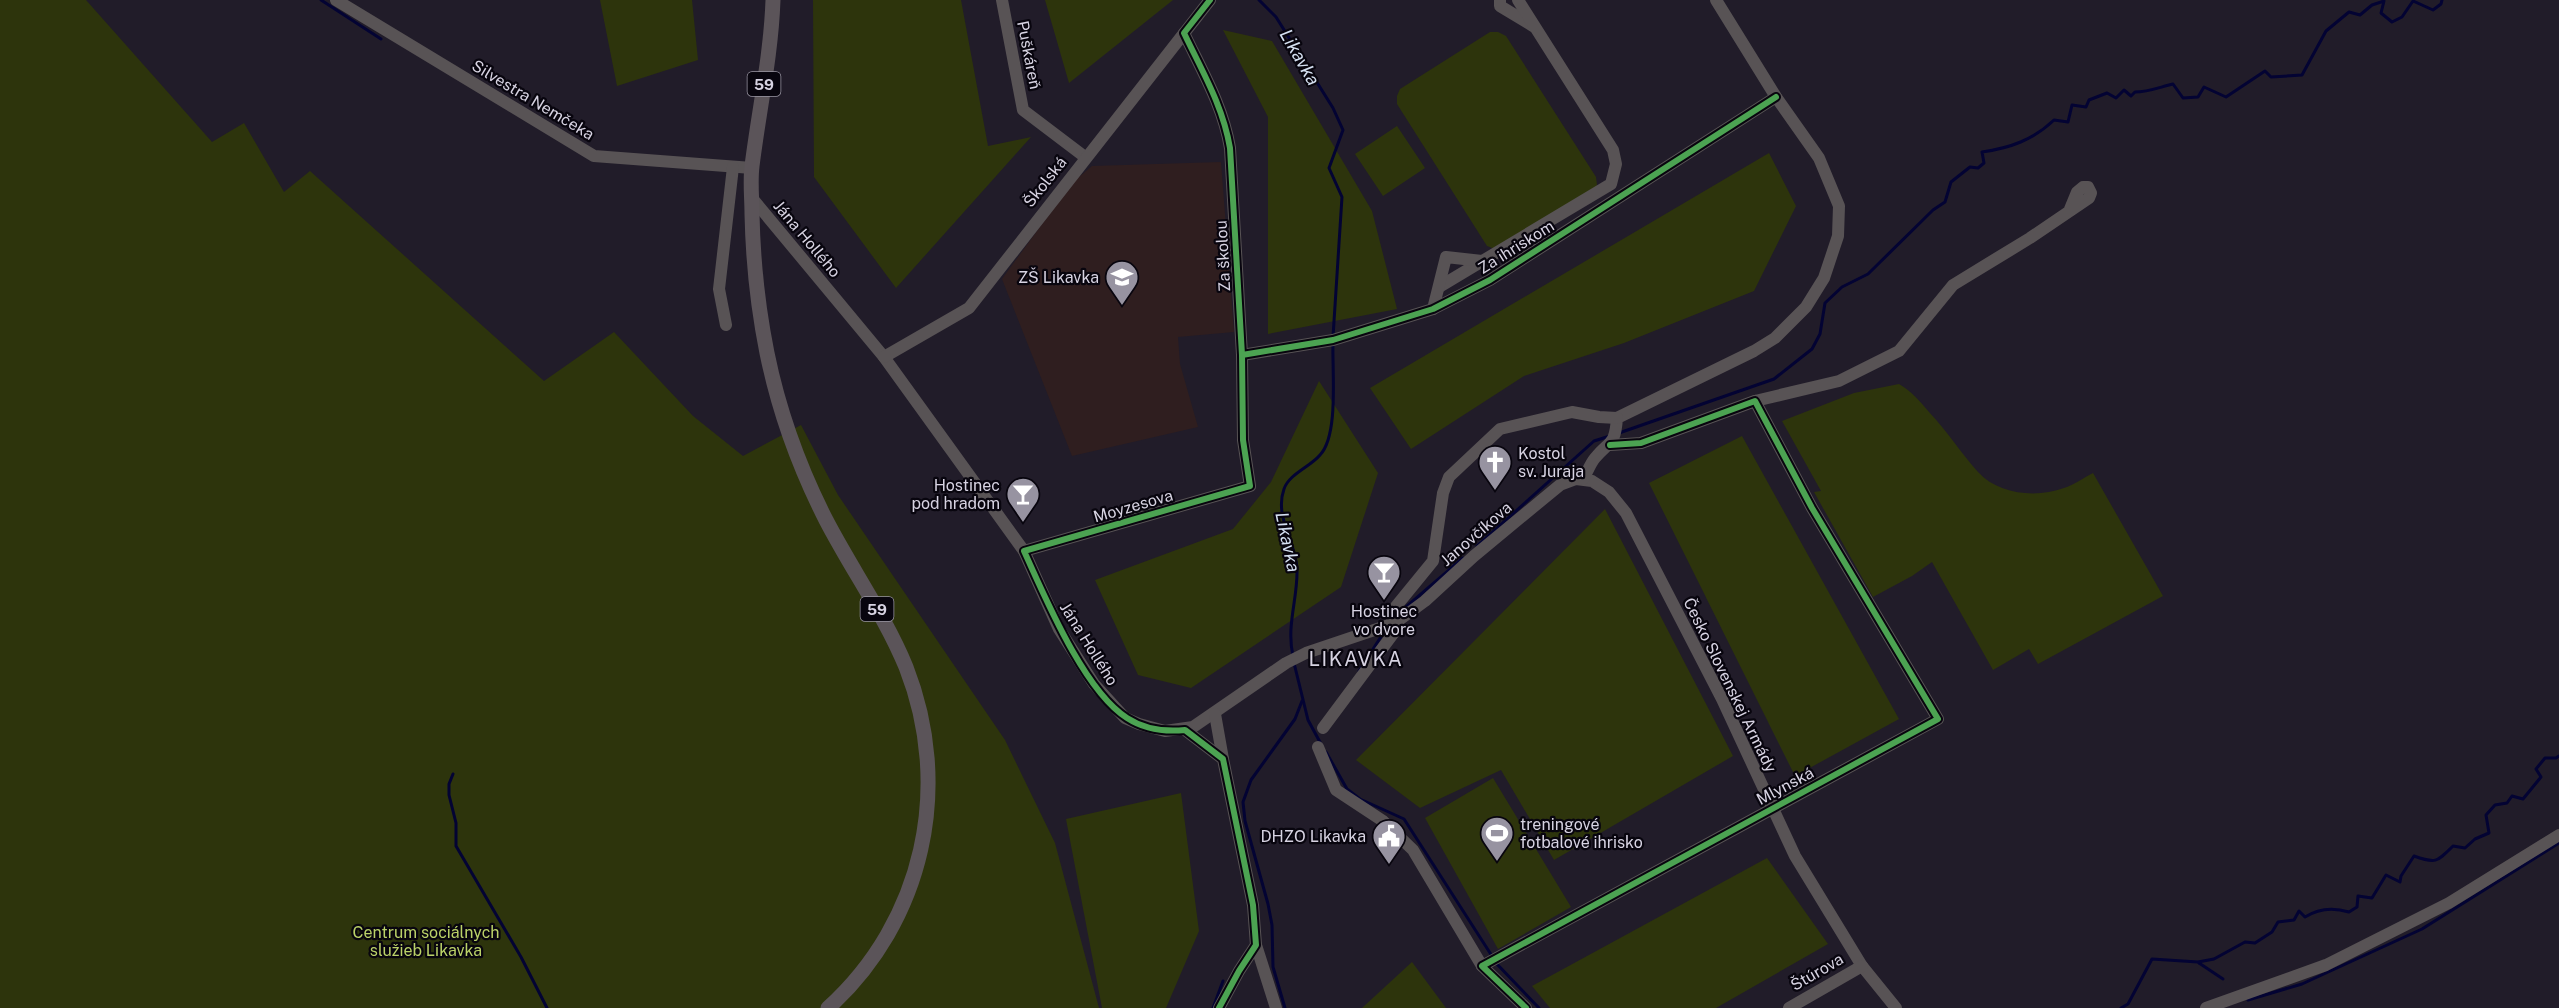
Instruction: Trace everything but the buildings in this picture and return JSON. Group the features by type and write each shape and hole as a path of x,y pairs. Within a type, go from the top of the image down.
{"main road":[{"name":"59","path":"773,0 769,53 752,168 757,287 766,352 777,399 807,481 832,531 882,617 905,664 920,712 926,753 926,828 914,880 875,955 828,1008"}],"street":[{"name":"Silvestra Nemčeka","path":"336,0 594,156 752,168"},
{"name":"Puškáreň","path":"1002,0 1023,110 1085,157"},
{"name":"Školská","path":"884,357 969,308 1210,0"},
{"path":"1500,0 1500,6 1534,26"},
{"path":"1438,287 1611,184 1616,164 1613,150 1518,0"},
{"path":"1323,728 1393,634 1395,622 1392,610 1432,561 1443,493 1449,477 1500,429 1572,412 1617,418 1754,351 1775,338 1806,307 1824,278 1840,224 1839,206 1819,158 1776,97 1716,0"},
{"name":"Za školou","path":"1184,33 1219,105 1230,148 1242,356 1243,440 1250,486"},
{"name":"Za ihriskom","path":"1242,356 1333,340 1433,309 1490,279 1776,97"},
{"path":"726,325 719,289 733,167"},
{"name":"Jána Hollého","path":"752,198 884,357 1024,551 1059,629 1094,684 1107,700 1125,718 1139,724 1165,731 1185,730"},
{"path":"1611,445 1641,443 1755,401 1839,381 1899,351 1953,285 2030,238 2070,209"},
{"path":"1433,309 1446,257 1482,261"},
{"name":"Mlynská","path":"1490,961 1938,719 1812,508 1755,401"},
{"path":"1583,479 1595,458 1611,445 1616,434 1617,418"},
{"name":"Janovčíkova","path":"1185,730 1202,723 1286,663 1303,654 1395,622 1425,601 1474,556 1560,485 1583,479"},
{"name":"Česko Slovenskej Armády","path":"1583,479 1601,485 1626,513 1722,699 1795,856 1862,966 1896,1008"},
{"name":"Moyzesova","path":"1024,551 1250,486"},
{"path":"1215,714 1253,905 1256,945 1276,1008"},
{"path":"1185,730 1224,759"},
{"path":"1318,747 1336,790 1383,820 1413,849 1490,961 1526,1008"},
{"path":"2206,1008 2326,965 2449,903 2559,836"},
{"path":"1220,1008 1239,971 1256,945"},
{"name":"Štúrova","path":"1789,1008 1862,966"},
{"path":"1239,971 1266,975"}],"shaded area":[{"name":"ZŠ Likavka","path":"1221,162 1234,332 1178,337 1180,364 1198,427 1072,456 1002,279 1072,183 1092,166"}],"green space":[{"name":"Centrum sociálnych služieb Likavka","path":"0,0 86,0 212,142 244,123 284,192 310,171 544,381 614,332 693,416 743,456 801,425 838,495 1005,740 1055,843 1099,1008 0,1008"},
{"path":"600,0 692,0 698,60 617,86"},
{"path":"813,0 961,0 988,146 1031,137 896,288 814,177"},
{"path":"1045,0 1173,0 1069,83"},
{"path":"1223,30 1272,41 1372,211 1397,309 1268,334 1268,117"},
{"path":"1490,32 1498,32 1506,36 1596,177 1597,185 1593,192 1495,249 1487,246 1397,104 1400,89"},
{"path":"1397,126 1425,168 1383,196 1355,154"},
{"path":"1769,153 1796,206 1754,291 1624,343 1524,376 1411,449 1370,388"},
{"path":"1319,381 1378,473 1341,587 1191,688 1138,675 1095,580 1233,529 1271,482"},
{"path":"1899,384 1922,404 1978,472 1996,486 2019,492 2042,493 2068,487 2093,473 2163,596 2038,664 2029,649 1993,670 1932,562 1912,576 1873,597 1814,492 1821,491 1782,421 1854,393"},
{"path":"1742,436 1899,719 1795,776 1649,483"},
{"path":"1605,509 1733,756 1554,860 1501,770 1420,808 1356,760"},
{"name":"treningové fotbalové ihrisko","path":"1493,778 1571,907 1498,949 1425,818"},
{"path":"1181,793 1199,931 1166,1008 1102,1008 1066,819"},
{"path":"1767,858 1828,944 1716,1008 1550,1008 1532,986"},
{"path":"1412,962 1446,1008 1362,1008"}],"waterway":[{"path":"321,0 381,39"},
{"name":"Likavka","path":"1259,0 1276,17 1333,108 1343,130 1329,168 1342,197 1333,337"},
{"path":"1619,433 1774,379 1812,349 1820,334 1825,303 1842,287 1868,274 1933,210 1945,202 1951,182 1970,167 1978,168 1984,163 1982,152 2021,142 2038,133 2054,120 2068,122 2072,105 2086,107 2089,100 2107,93 2116,98 2124,90 2131,96 2135,92 2173,84 2183,98 2198,97 2204,87 2226,97 2265,71 2271,77 2302,75 2326,31 2349,12 2360,15 2372,5 2384,1 2381,13 2392,22 2402,17 2413,1 2433,10 2441,4 2442,0"},
{"name":"Likavka","path":"1293,656 1291,623 1297,569 1283,519 1282,499 1284,489 1290,479 1316,459 1326,446 1332,418 1333,343"},
{"path":"1477,546 1594,441 1610,436"},
{"path":"1399,613 1463,558"},
{"path":"1359,671 1384,632"},
{"name":"Likavka","path":"1294,663 1308,720 1321,744"},
{"path":"1285,1008 1273,967 1272,925 1268,904 1245,821 1243,802 1251,780 1295,719 1302,701"},
{"name":"Likavka","path":"1326,752 1347,789 1360,799 1404,819 1492,956"},
{"path":"2121,1008 2128,1004 2152,959 2198,962 2214,959 2245,942 2255,943 2272,932 2278,922 2294,920 2299,911 2305,917 2326,909 2349,912 2357,907 2358,896 2372,898 2386,875 2400,882 2401,876 2414,856 2432,861 2453,846 2465,848 2475,839 2489,833 2486,815 2495,805 2507,803 2512,796 2523,799 2541,777 2536,769 2545,758 2559,756"},
{"path":"453,774 449,784 449,795 456,823 456,846 521,957 547,1008"},
{"path":"2248,1000 2302,984 2422,929 2559,843"},
{"name":"Likavka","path":"1495,962 1539,1008"},
{"path":"2199,963 2223,979"},
{"path":"1213,1008 1223,981"}],"cycle path":[{"path":"1210,0 1184,33 1217,103 1230,148 1242,355 1243,440 1250,486 1024,551 1067,642 1096,687 1111,705 1140,725 1170,731 1185,730 1223,759 1253,905 1256,945 1219,1008"},
{"path":"1242,355 1333,340 1433,309 1490,280 1776,97"},
{"path":"1526,1008 1482,966 1938,719 1812,508 1755,401 1641,443 1610,445"}],"place":[{"name":"ZŠ Likavka","path":"1122,306"},
{"name":"Kostol sv. Juraja","path":"1495,491"},
{"name":"Hostinec pod hradom","path":"1023,523"},
{"name":"Hostinec vo dvore","path":"1384,601"},
{"name":"treningové fotbalové ihrisko","path":"1497,862"},
{"name":"DHZO Likavka","path":"1389,865"}],"district":[{"name":"LIKAVKA","path":"1356,659"}]}
